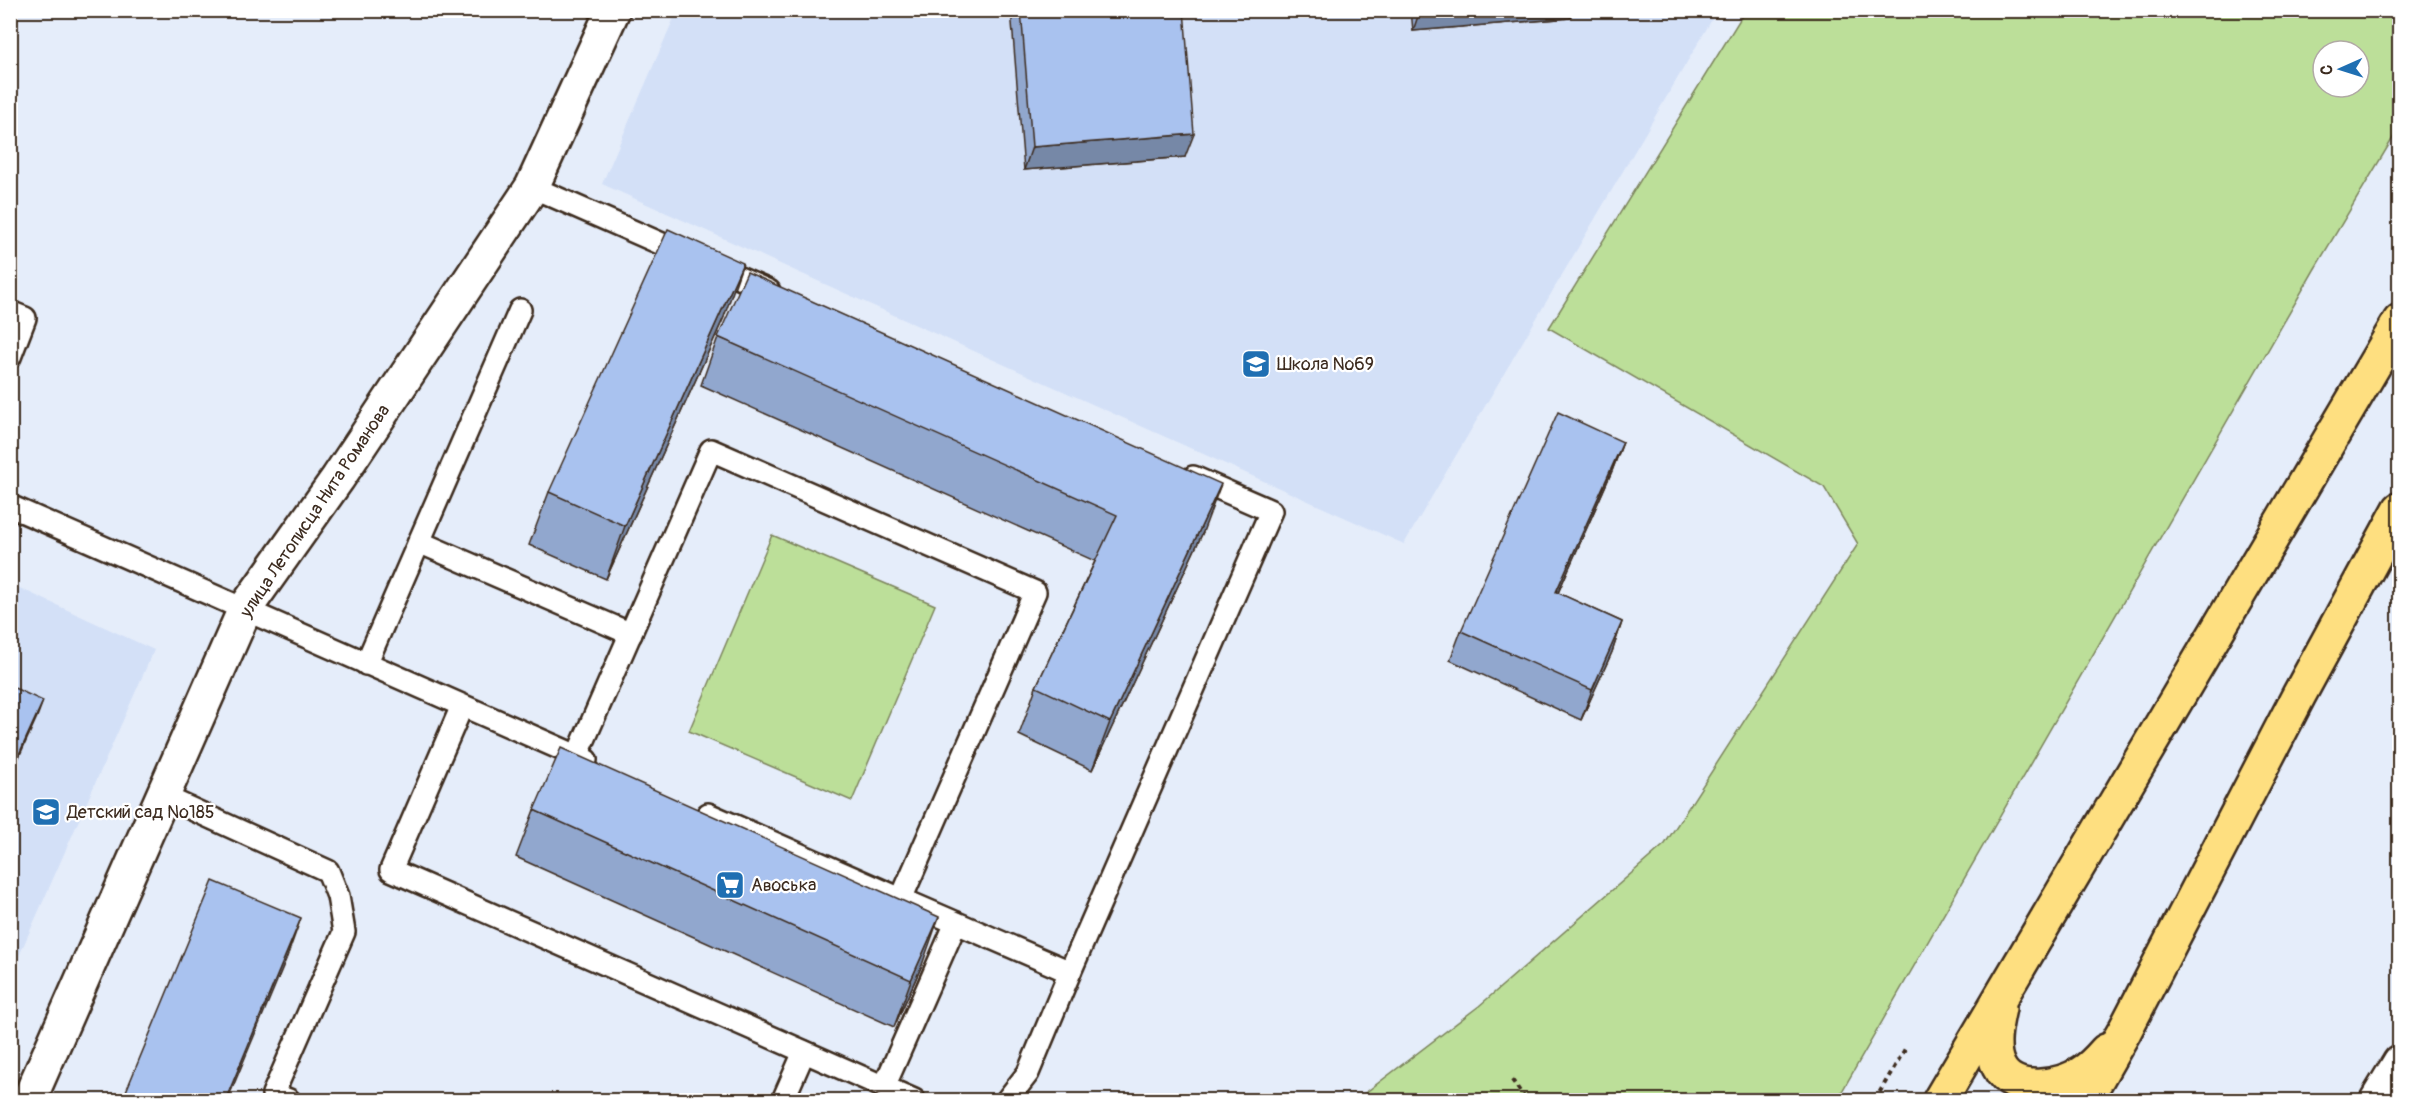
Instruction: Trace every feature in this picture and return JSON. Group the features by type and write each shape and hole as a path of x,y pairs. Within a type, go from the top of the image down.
{"main road":[{"path":"1940,1101 2001,994 2400,321"},
{"path":"2085,1101 2125,1030 2293,705 2400,509"},
{"path":"2001,994 1994,1029 1995,1053 1999,1068 2014,1083 2036,1086 2056,1084 2080,1074 2095,1064 2125,1030"}],"street":[{"name":"улица Летописца Нита Романова","path":"29,1101 245,609 338,478 532,187 613,10"},
{"path":"2377,1101 2400,1062"}],"lane":[{"path":"532,187 784,297"},
{"path":"366,664 520,310"},
{"path":"10,312 25,318 10,357"},
{"path":"577,756 711,450 1035,592 901,899"},
{"path":"1007,1101 1028,1073 1271,511 1174,468"},
{"path":"10,506 610,771"},
{"path":"419,542 631,634"},
{"path":"462,706 391,870 914,1101"},
{"path":"163,796 328,871 338,896 344,932 273,1094 289,1101"},
{"path":"685,804 1070,972"},
{"path":"884,1087 956,923"},
{"path":"783,1101 804,1052"}],"path":[{"path":"1875,1101 1905,1049"},
{"path":"1512,1080 1526,1101"}],"shaded area":[{"name":"Школа №69","path":"677,11 1717,11 1404,544 602,184"},
{"name":"Детский сад №185","path":"11,584 154,650 11,974"}],"green space":[{"path":"1745,11 2399,11 2399,128 2314,270 1837,1100 1356,1100 1479,1006 1665,844 1858,544 1824,487 1549,328"},
{"path":"772,535 935,605 852,801 689,731"}],"building":[{"path":"1021,10 1184,10 1194,134 1032,147"},
{"path":"668,229 743,263 625,526 549,492"},
{"path":"747,272 1221,484 1110,722 1036,687 1117,515 718,337"},
{"path":"1558,412 1623,442 1556,592 1622,622 1592,690 1461,631"},
{"path":"10,686 43,701 10,774"},
{"path":"561,748 939,917 911,980 534,810"},
{"path":"213,881 301,918 225,1101 122,1101"}],"place":[{"name":"Школа №69","path":"1256,364"},
{"name":"Детский сад №185","path":"46,812"},
{"name":"Авоська","path":"730,885"}]}
